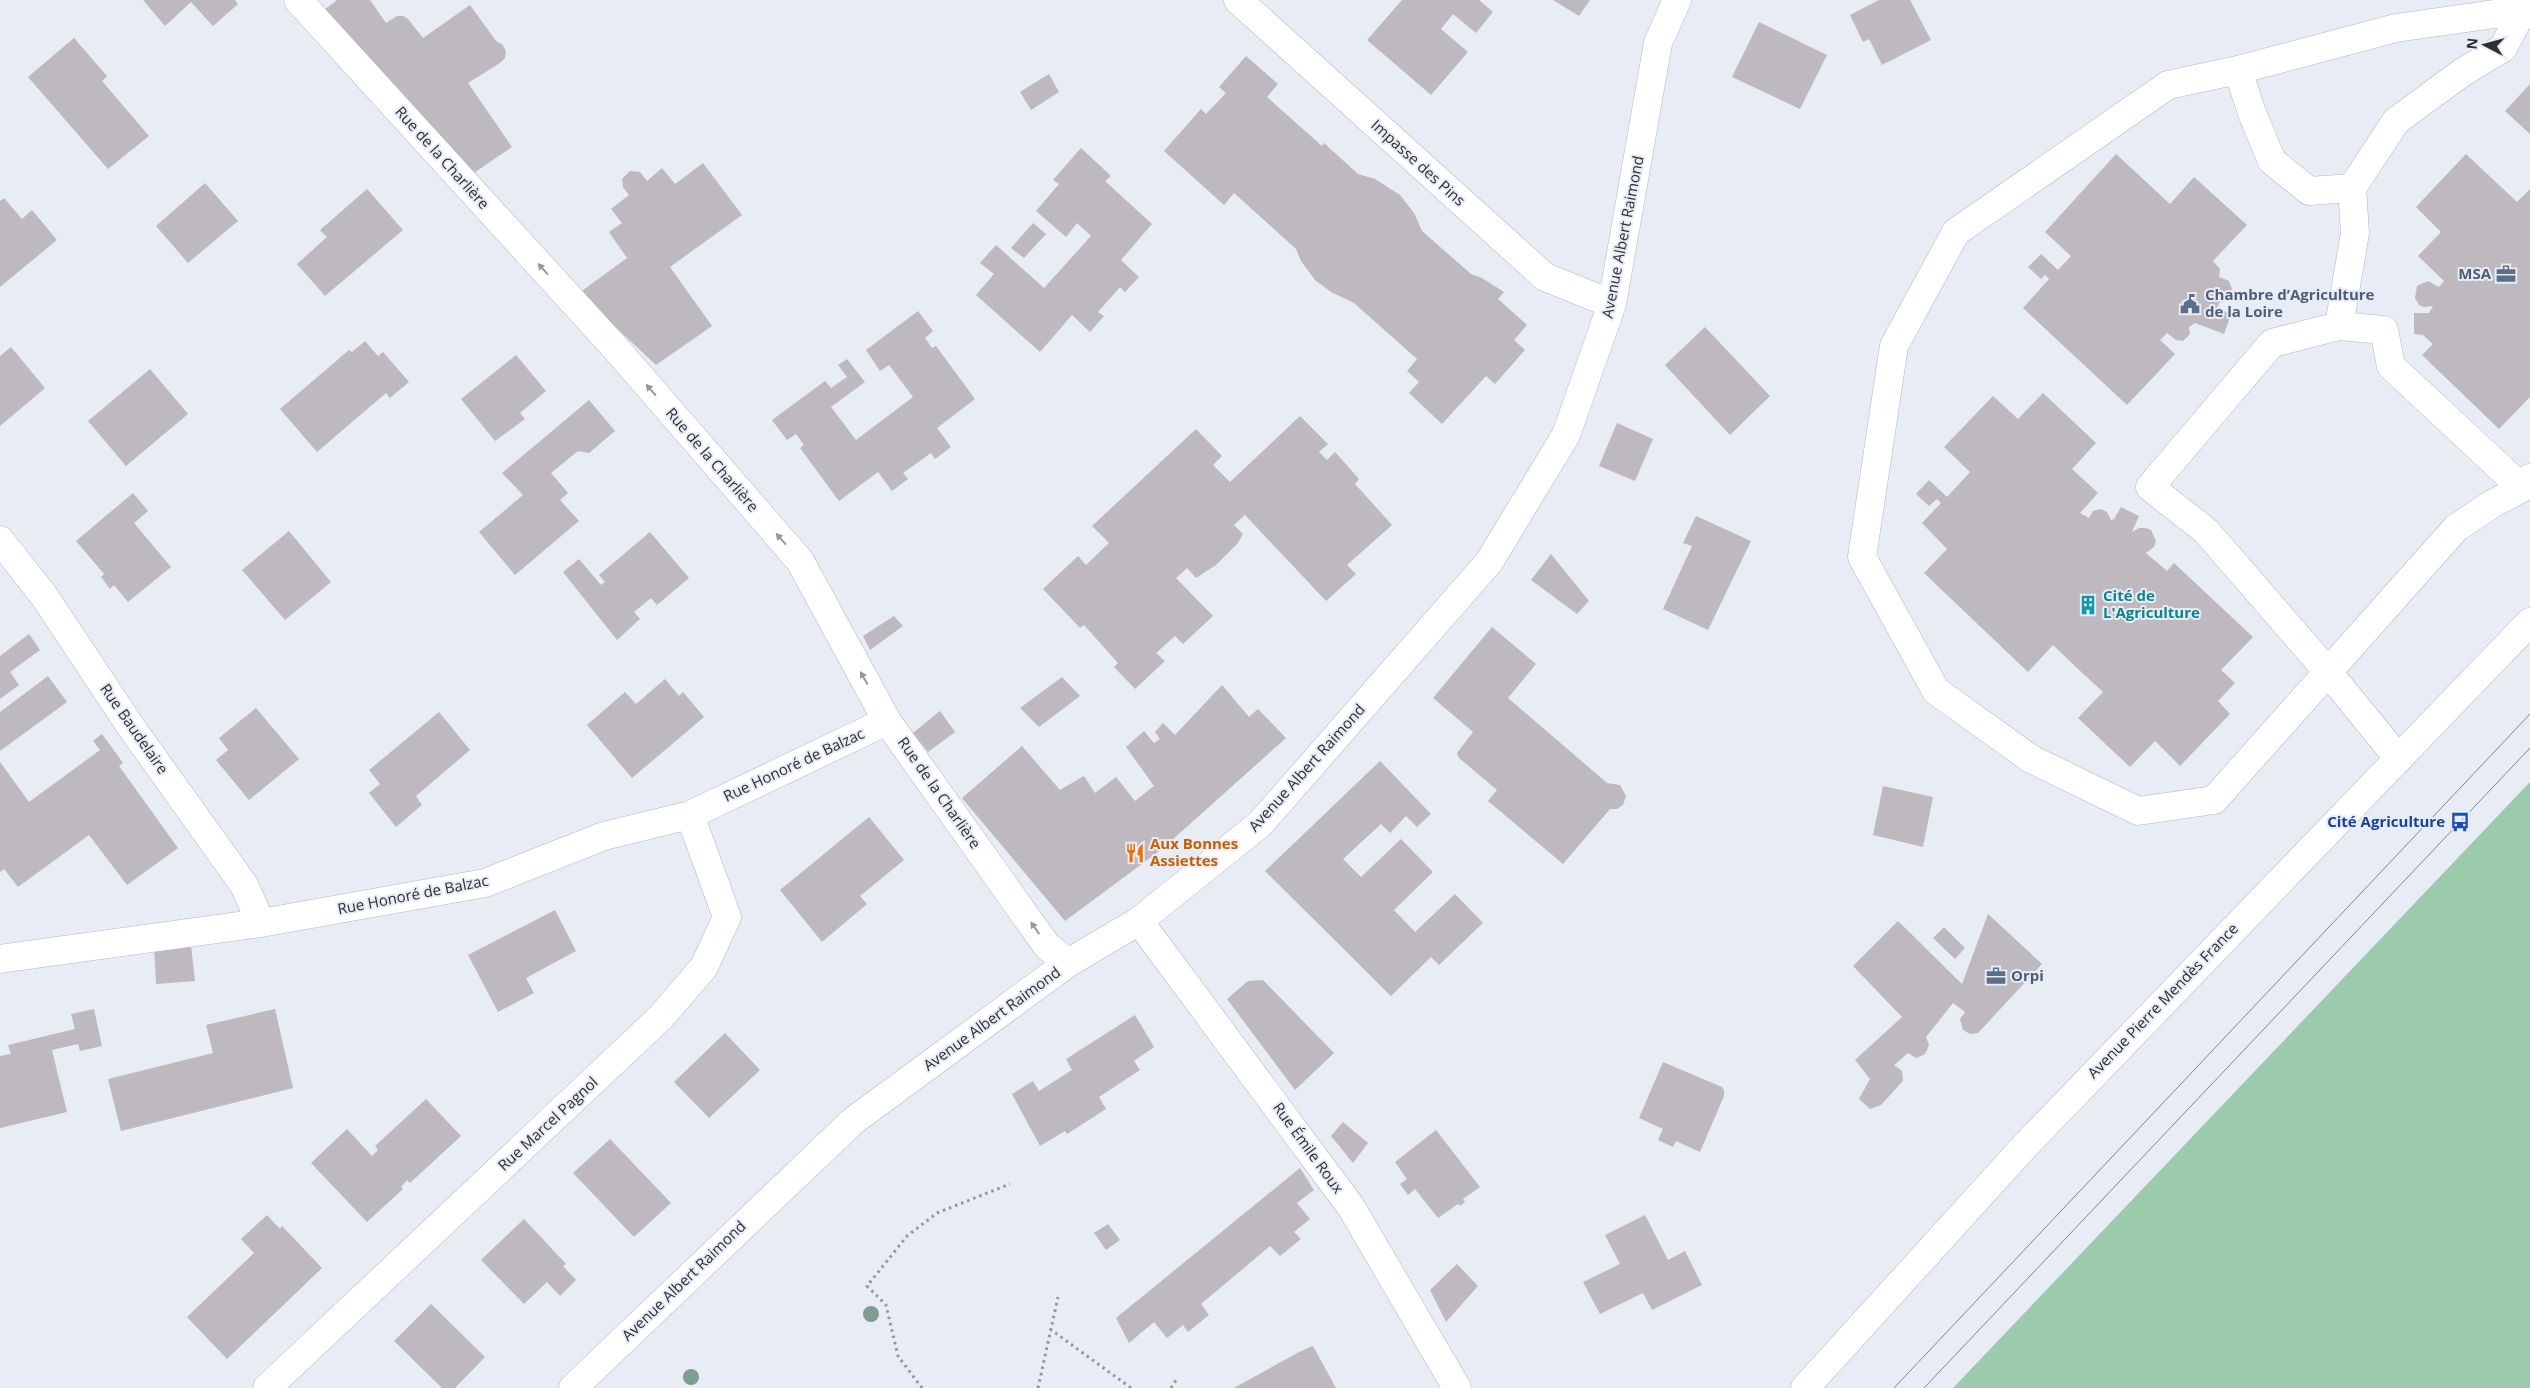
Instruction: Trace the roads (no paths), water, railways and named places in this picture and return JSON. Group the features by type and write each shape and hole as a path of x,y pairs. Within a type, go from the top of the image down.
{"street":[{"name":"Rue de la Charlière","path":"298,0 618,351 800,561 887,721 1047,946 1068,963"},
{"name":"Impasse des Pins","path":"1238,0 1545,277 1612,304"},
{"name":"Avenue Albert Raimond","path":"573,1388 852,1121 1068,963 1140,921 1260,824 1489,562 1566,436 1612,304 1658,43 1677,0"},
{"path":"2399,759 2328,672 2206,531 2150,487 2272,343 2339,326 2384,330 2391,366 2526,483 2456,528 2328,672 2214,800 2138,811 2031,759 1936,691 1862,557 1894,346 1956,232 2168,85 2238,70 2396,28 2528,9"},
{"path":"2339,326 2355,233 2352,188 2396,121 2463,72 2503,48 2528,9"},
{"path":"2238,70 2252,113 2272,161 2309,191 2352,188"},
{"name":"Rue Baudelaire","path":"0,540 44,596 131,727 244,885 261,923"},
{"name":"Avenue Pierre Mendès France","path":"1805,1388 2024,1147 2284,875 2399,759 2530,622"},
{"name":"Rue Honoré de Balzac","path":"0,959 261,923 485,883 604,836 690,815 887,721"},
{"name":"Rue Marcel Pagnol","path":"267,1388 661,1017 704,967 726,917 690,815"},
{"name":"Rue Émile Roux","path":"1140,921 1351,1207 1457,1388"}],"tram line":[{"path":"1894,1388 2530,714"},
{"path":"1924,1388 2530,748"}],"place":[{"name":"MSA","path":"2506,274"},
{"name":"Chambre d’Agriculture de la Loire","path":"2190,304"},
{"name":"Cité de L'Agriculture","path":"2088,605"},
{"name":"Cité Agriculture","path":"2460,822"},
{"name":"Aux Bonnes Assiettes","path":"1135,853"},
{"name":"Orpi","path":"1996,976"}]}
